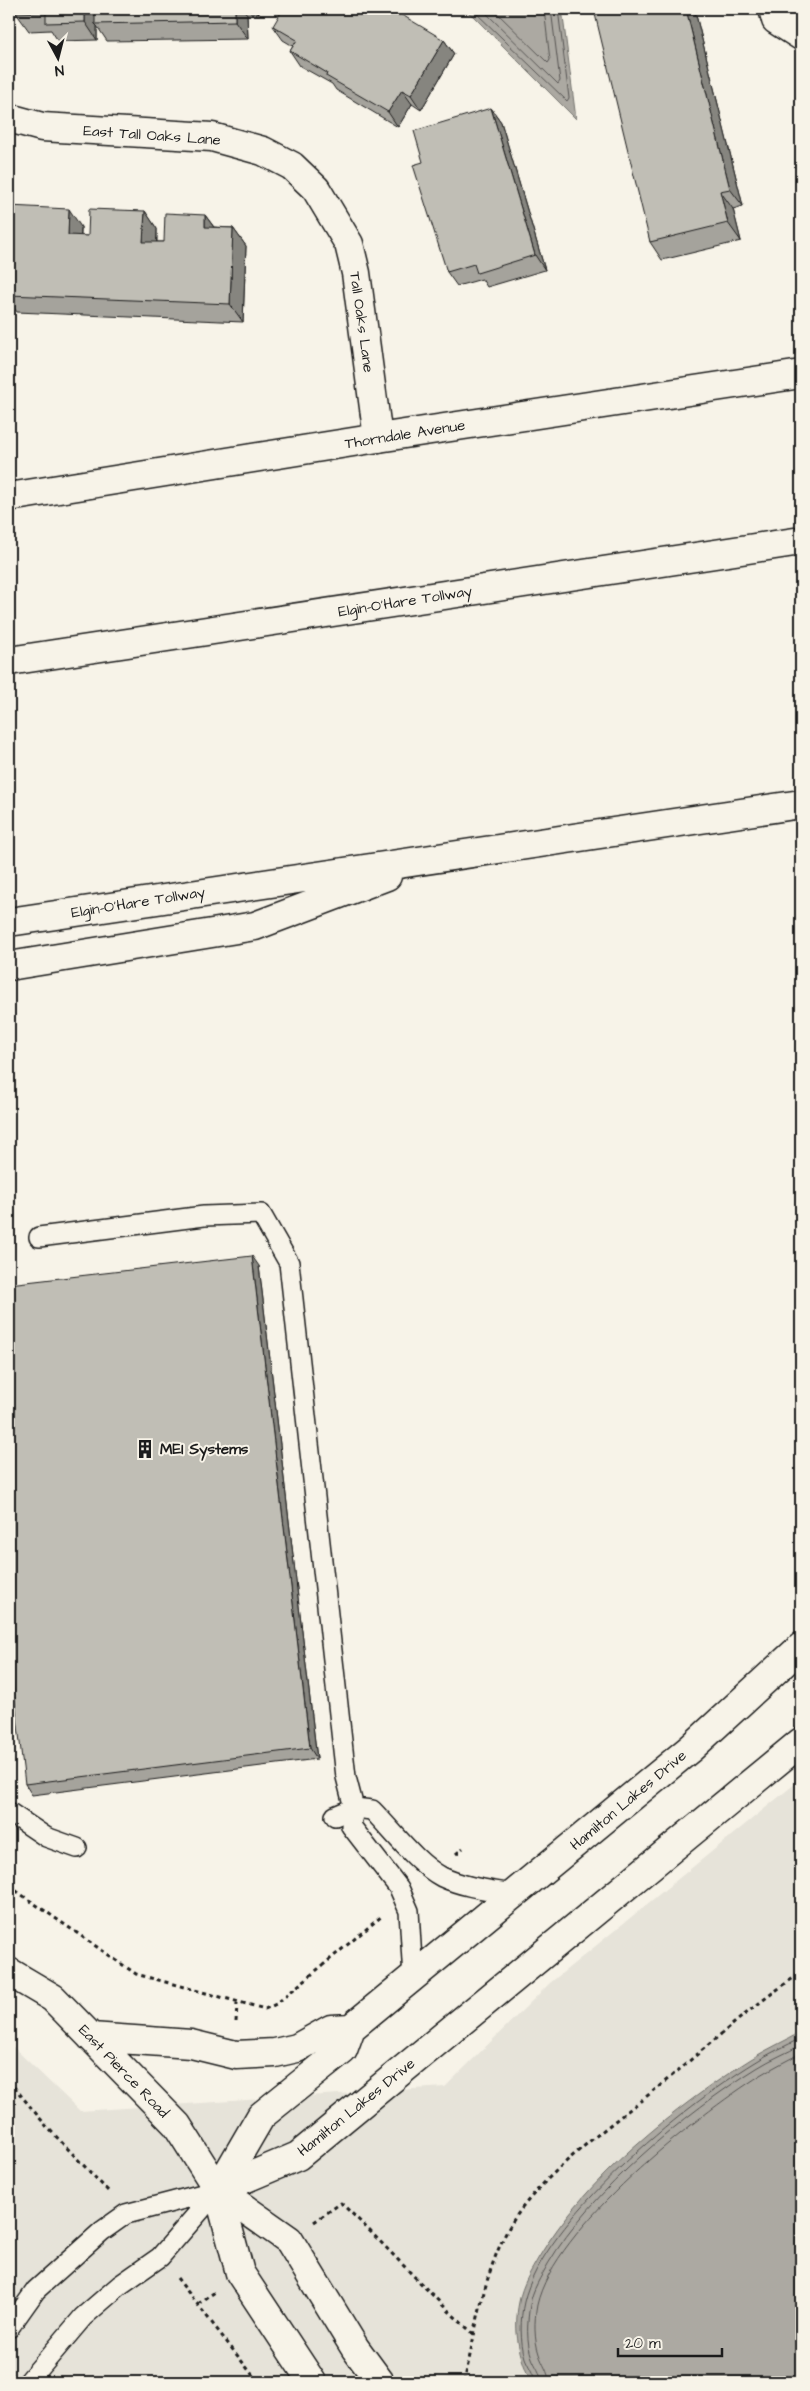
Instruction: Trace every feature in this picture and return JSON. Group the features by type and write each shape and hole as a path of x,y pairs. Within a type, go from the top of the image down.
{"main road":[{"path":"773,9 776,20 801,36"},
{"name":"East Tall Oaks Lane","path":"9,118 42,127 212,137 236,142 263,151 292,166 316,189 331,212"},
{"name":"Tall Oaks Lane","path":"331,212 349,244 356,272 378,438"},
{"name":"Thorndale Avenue","path":"9,497 378,438 801,374"},
{"name":"Elgin-O'Hare Tollway","path":"9,661 801,541"},
{"name":"Elgin-O'Hare Tollway","path":"9,922 801,804"},
{"path":"9,966 255,926 436,857"},
{"name":"Hamilton Lakes Drive","path":"218,2190 262,2116 343,2050 351,2028 691,1748 801,1647"},
{"name":"Hamilton Lakes Drive","path":"218,2190 298,2156 801,1742"},
{"name":"East Pierce Road","path":"9,1972 52,1998 177,2125 218,2190 240,2274 312,2382"},
{"path":"91,2037 191,2044 236,2055 275,2053 289,2050 297,2048 332,2029 351,2028"},
{"name":"East Pierce Road","path":"218,2190 289,2240 356,2348 380,2382"}],"lane":[{"path":"39,1237 204,1216 261,1214 289,1263 346,1777 354,1808 351,1826 399,1888 404,1899 408,1911 413,1978"},
{"path":"335,1816 354,1808 372,1810 415,1857 442,1876 479,1888 513,1894"},
{"path":"9,1812 46,1837 77,1848"},
{"path":"9,2328 36,2290 102,2230 126,2214 218,2190"},
{"path":"28,2382 83,2317 120,2285 160,2256 218,2190"}],"path":[{"path":"436,1872 463,1848"},
{"path":"9,1886 136,1974 265,2009 276,2004 404,1899"},
{"path":"464,2382 490,2268 506,2231 526,2202 567,2162 724,2031 801,1973"},
{"path":"9,2081 48,2128 101,2182"},
{"path":"341,2203 385,2245 438,2303 475,2335"},
{"path":"198,2304 258,2382"}],"shaded area":[{"path":"801,1779 801,2382 9,2382 9,2043 80,2111 445,2087 550,1983"}],"water":[{"path":"463,9 562,9 576,119 473,16"},
{"path":"801,2032 801,2382 531,2382 520,2353 517,2313 522,2290 530,2273 558,2228 606,2173 663,2122 751,2059"}],"building":[{"path":"16,9 85,9 85,22 46,23 46,12 16,13"},
{"path":"95,9 235,9 235,21 95,24"},
{"path":"283,9 392,9 444,40 411,95 402,90 388,112 326,76 327,73 290,51 297,40 273,26"},
{"path":"616,9 686,9 730,189 720,191 728,223 650,242 595,14"},
{"path":"491,108 535,255 477,273 474,264 447,272 413,165 423,162 414,131"},
{"path":"9,206 69,209 68,235 88,236 89,209 145,211 143,242 164,242 165,213 205,215 205,227 233,228 230,304 9,295"},
{"name":"MEI Systems","path":"252,1256 310,1748 25,1784 9,1651 9,1284"}],"place":[{"name":"MEI Systems","path":"145,1449"}]}
